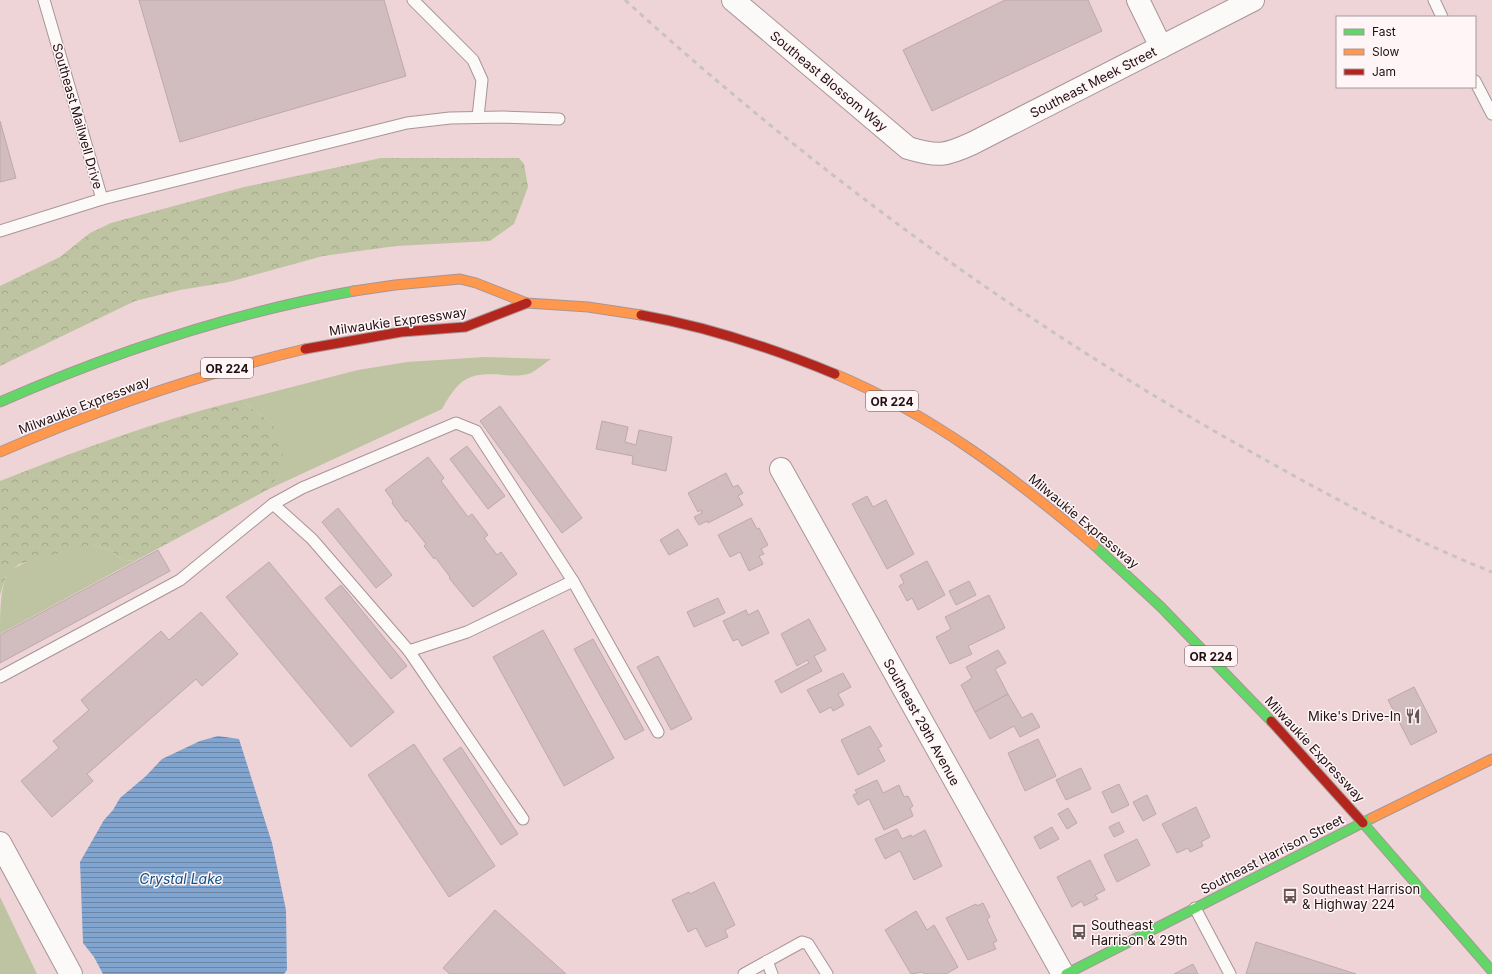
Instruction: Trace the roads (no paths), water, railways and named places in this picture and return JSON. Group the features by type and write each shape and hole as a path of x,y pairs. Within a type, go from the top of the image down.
{"main road":[{"name":"Milwaukie Expressway","path":"0,402 152,343 270,307 334,294 397,285 461,279 526,303 600,308 658,317 721,332 780,351 838,375 892,401 946,432 997,466 1045,502 1117,563 1218,662 1364,822 1492,971"},
{"name":"Milwaukie Expressway","path":"0,452 92,414 213,372 276,355 339,342 402,332 465,327 526,303"},
{"name":"Southeast Harrison Street","path":"1064,974 1492,759"}],"street":[{"name":"Southeast Blossom Way","path":"733,0 908,148 930,155"},
{"path":"1138,0 1161,47"},
{"name":"Southeast Meek Street","path":"930,155 952,153 973,143 1253,0"},
{"name":"Southeast 29th Avenue","path":"781,469 1064,974"},
{"path":"0,843 71,974"}],"lane":[{"name":"Southeast Mailwell Drive","path":"0,231 102,199 44,0"},
{"path":"413,0 473,60 482,80 478,117"},
{"path":"1434,0 1442,16"},
{"path":"1476,83 1492,114"},
{"path":"102,199 407,124 450,118 478,117 559,119"},
{"path":"0,677 180,580 273,504 302,488 456,423 476,431 573,581 658,732"},
{"path":"273,504 312,539 409,651 523,819"},
{"path":"409,651 467,632 573,581"},
{"path":"1195,908 1230,974"},
{"path":"744,974 802,942 808,944 827,974"},
{"path":"767,961 772,974"}],"water":[{"name":"Crystal Lake","path":"218,736 239,739 272,843 286,910 287,970 284,974 103,974 94,957 83,943 80,862 104,820 113,810 120,798 146,776 162,759 200,741"}],"railway":[{"path":"625,0 767,123 915,237 991,291 1149,392 1230,440 1326,493 1392,527 1492,572"}],"place":[{"name":"Mike's Drive-In","path":"1413,716"},
{"name":"Southeast Harrison & Highway 224","path":"1290,896"},
{"name":"Southeast Harrison & 29th","path":"1079,932"}]}
